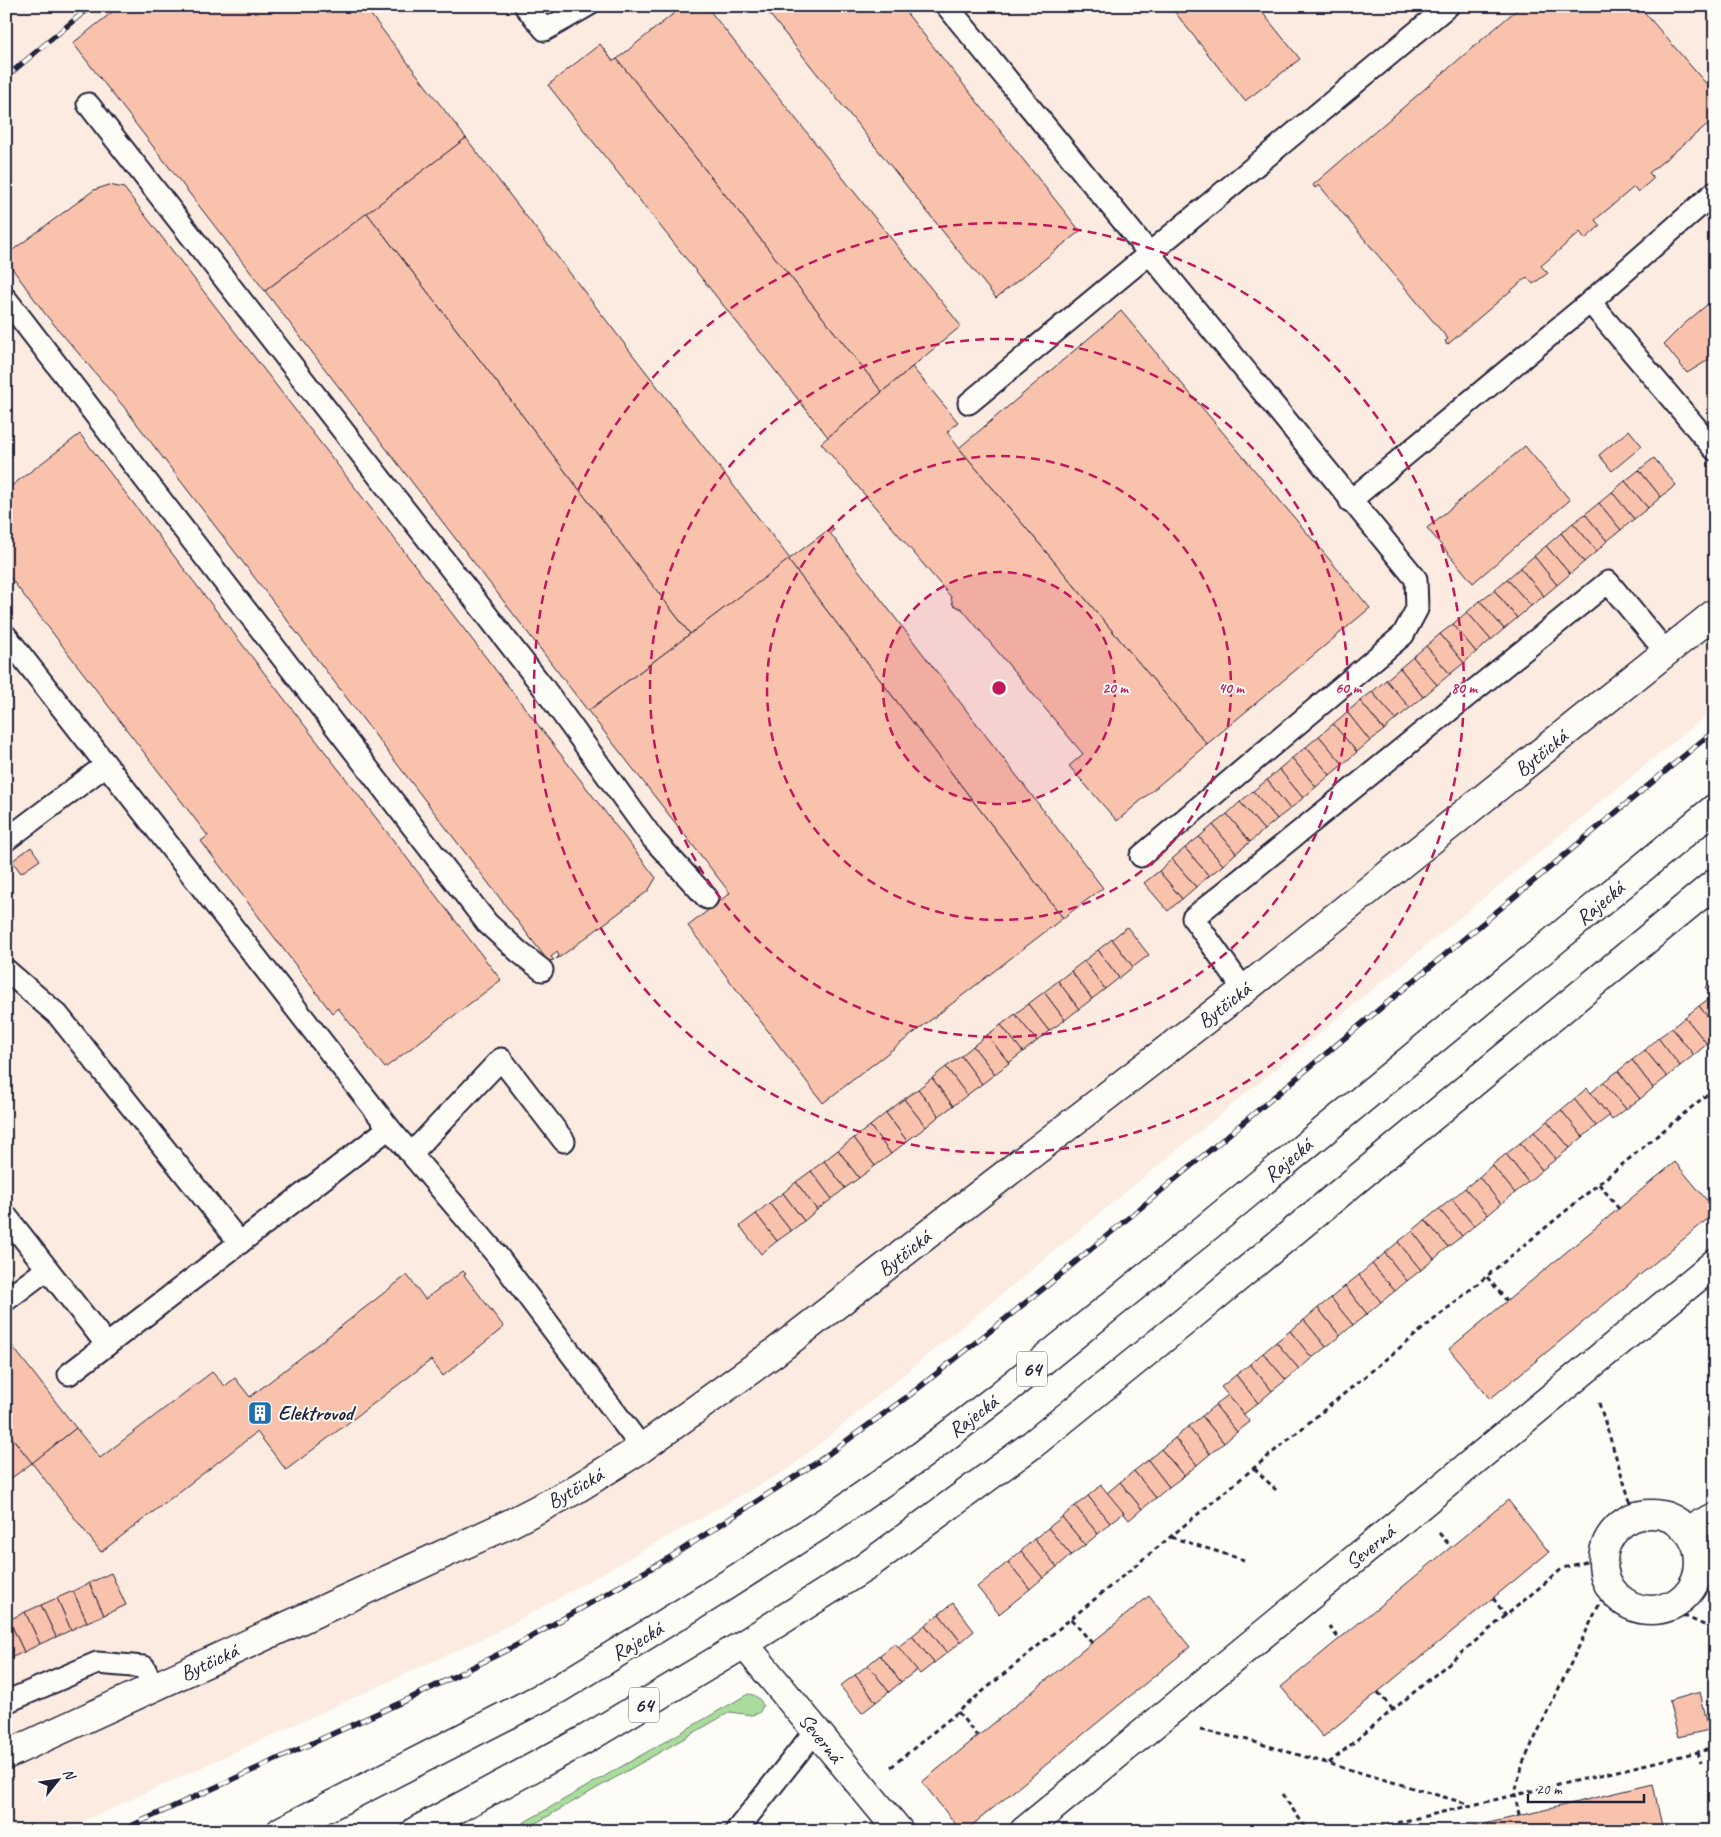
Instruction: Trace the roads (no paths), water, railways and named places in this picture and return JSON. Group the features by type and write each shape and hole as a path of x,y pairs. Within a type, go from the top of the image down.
{"street":[{"name":"Bytčická","path":"6,1755 509,1524 572,1491 642,1448 774,1352 1244,990 1715,613"},
{"name":"Rajecká","path":"281,1831 558,1689 708,1597 828,1520 922,1455 999,1396 1146,1277 1715,808"},
{"name":"64","path":"416,1831 586,1739 744,1644 864,1568 1032,1444 1196,1313 1715,883"},
{"name":"Severná","path":"1024,1831 1715,1262"},
{"path":"1649,1514 1663,1516 1676,1521 1687,1530 1696,1544 1699,1559 1698,1574 1691,1589 1681,1600 1667,1608 1654,1610 1640,1609 1616,1595 1608,1584 1604,1557 1607,1545 1614,1533 1623,1524 1635,1517 1649,1514"},
{"path":"1687,1530 1715,1517"},
{"name":"Severná","path":"744,1644 899,1831"}],"lane":[{"path":"525,6 545,30 587,6"},
{"path":"947,6 1416,579 1417,609 1403,635 1141,856"},
{"path":"969,403 1448,6"},
{"path":"88,104 542,687 654,839 707,898"},
{"path":"1350,500 1590,302 1715,192"},
{"path":"6,299 487,923 542,970"},
{"path":"1590,302 1715,450"},
{"path":"1244,990 1193,918 1600,588 1608,582 1666,652"},
{"path":"6,636 389,1128 496,1254 642,1448"},
{"path":"6,840 106,765"},
{"path":"6,970 58,1015 240,1243"},
{"path":"411,1154 501,1059 564,1141"},
{"path":"69,1374 389,1128"},
{"path":"6,1216 107,1345"},
{"path":"6,1300 47,1268"},
{"path":"6,1702 97,1663 144,1667 153,1687"},
{"path":"736,1831 816,1730"}],"railway":[{"path":"6,77 91,6"},
{"path":"120,1831 413,1697 517,1645 669,1558 816,1463 911,1394 1049,1284 1715,730"}],"place":[{"name":"Elektrovod","path":"260,1413"}]}
